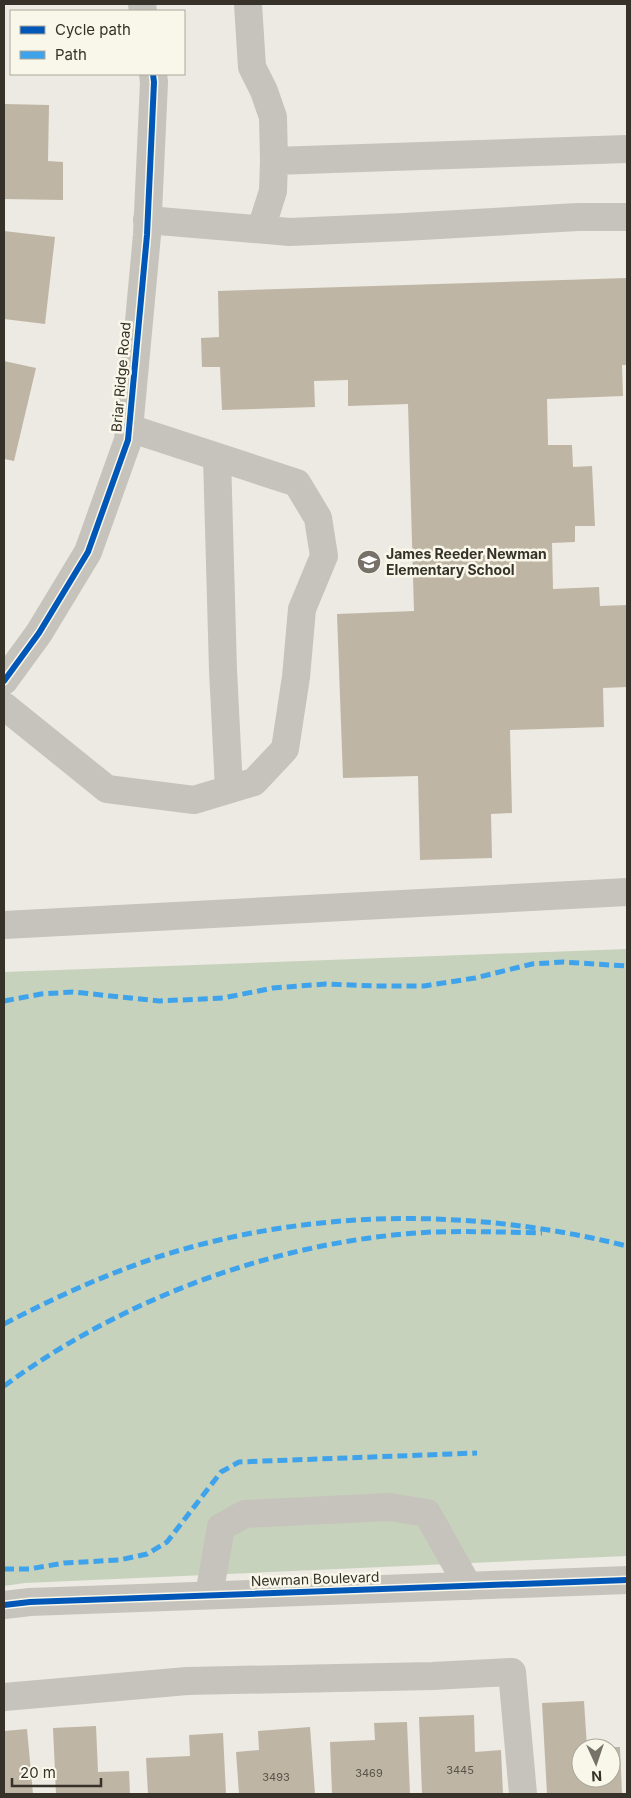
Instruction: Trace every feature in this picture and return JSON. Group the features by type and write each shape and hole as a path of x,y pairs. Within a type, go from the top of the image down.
{"street":[{"path":"248,4 252,67 264,91 273,117 273,191 261,230"},
{"name":"Briar Ridge Road","path":"4,681 40,633 88,552 128,440 147,220 153,75"},
{"path":"274,161 627,149"},
{"path":"147,220 290,232 578,217 627,218"},
{"path":"4,706 107,789 194,800 254,782 285,749 296,677 302,610 324,556 318,518 297,483 129,428"},
{"path":"217,457 223,670 229,789"},
{"path":"4,925 627,892"},
{"path":"209,1595 221,1527 245,1514 389,1507 427,1513 468,1586"},
{"name":"Newman Boulevard","path":"4,1605 30,1602 627,1580"},
{"path":"4,1697 187,1681 432,1676 512,1672 524,1794"}],"green space":[{"path":"627,949 627,1556 25,1583 4,1586 4,972"}],"building":[{"path":"4,104 49,105 48,161 63,162 63,200 4,199"},
{"path":"4,231 55,237 45,324 4,319"},
{"path":"627,278 627,365 622,365 623,396 547,399 548,445 572,445 573,467 592,466 595,526 575,526 575,542 552,543 553,589 599,587 600,606 627,605 627,687 603,688 604,727 510,730 512,813 491,814 492,858 420,860 418,776 343,778 337,614 414,611 408,404 348,406 348,380 314,381 315,407 222,410 220,367 202,367 201,338 219,337 218,291"},
{"path":"4,361 36,368 14,461 4,459"},
{"path":"584,1701 586,1738 571,1738 571,1788 621,1788 621,1770 622,1794 547,1794 542,1703"},
{"path":"474,1715 475,1752 501,1750 503,1794 422,1794 419,1717"},
{"path":"407,1722 410,1794 332,1794 330,1742 375,1740 374,1723"},
{"path":"96,1726 98,1772 129,1771 130,1794 56,1794 53,1728"},
{"path":"310,1727 315,1794 239,1794 236,1752 259,1750 258,1731"},
{"path":"27,1729 33,1794 4,1794 4,1731"},
{"path":"223,1733 226,1794 148,1794 146,1758 190,1756 189,1735"}],"marked path":[{"path":"4,1001 41,994 73,992 159,1001 223,998 273,988 326,984 424,986 475,978 532,964 563,962 627,966"},
{"path":"4,1324 82,1286 143,1262 221,1240 279,1228 337,1221 453,1220 511,1225 627,1246"},
{"path":"4,1386 51,1354 101,1325 153,1300 207,1278 262,1261 318,1247 375,1237 432,1232 542,1233"},
{"path":"4,1569 29,1569 64,1563 119,1560 147,1554 167,1542 221,1472 239,1462 477,1453"}],"cycle path":[{"path":"4,681 39,633 88,552 128,440 147,235 153,75"},
{"path":"4,1605 30,1602 627,1580"}],"place":[{"name":"James Reeder Newman Elementary School","path":"369,562"}]}
